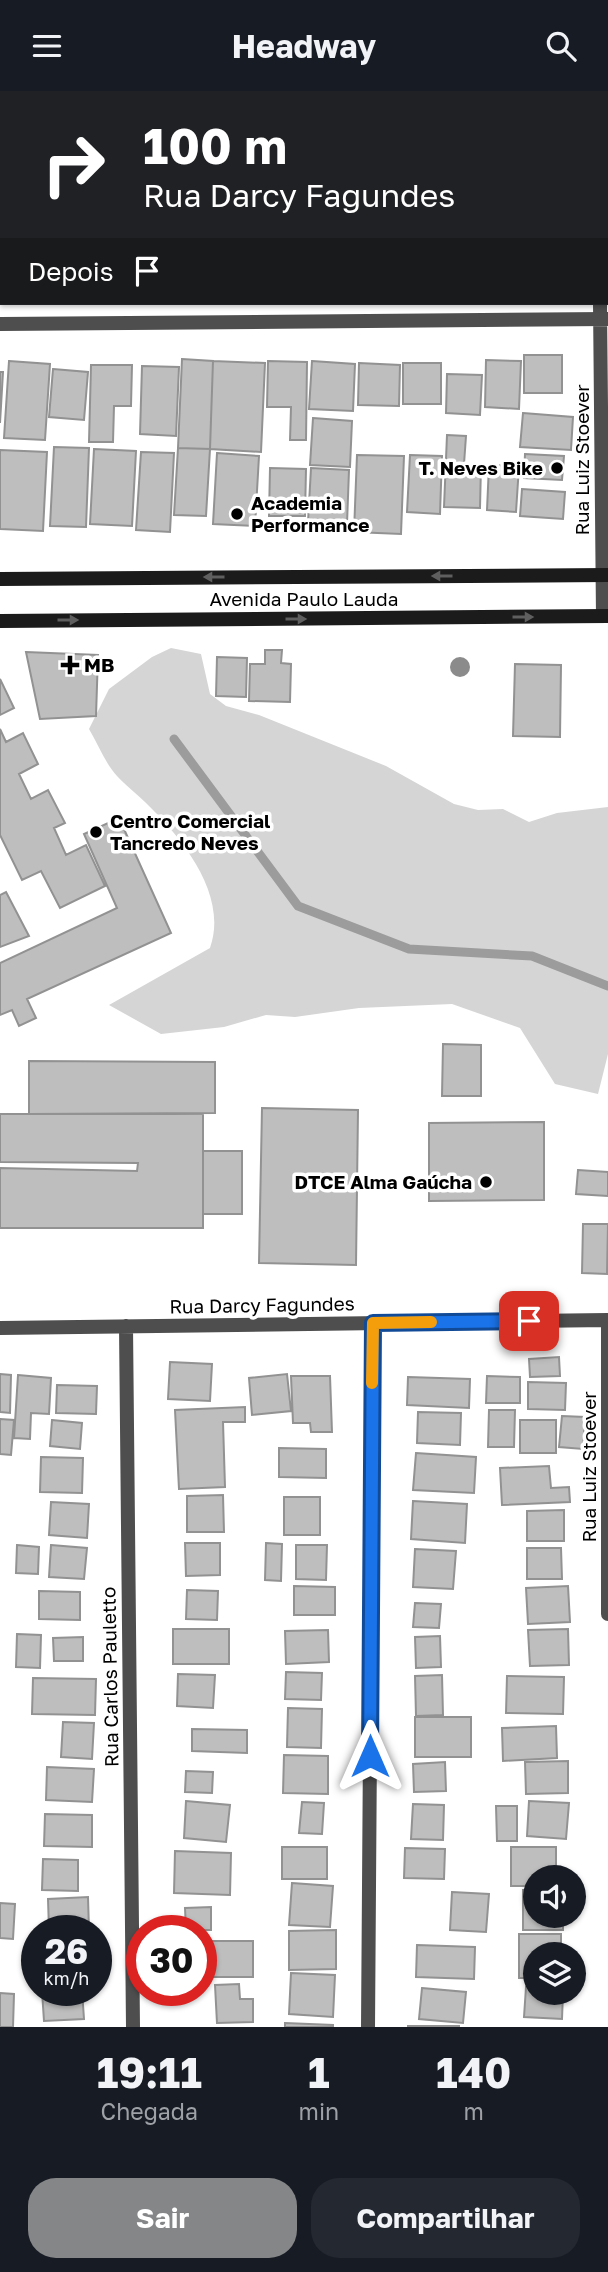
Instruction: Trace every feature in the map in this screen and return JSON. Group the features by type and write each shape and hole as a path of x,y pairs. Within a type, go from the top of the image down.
{"main road":[{"name":"Avenida Paulo Lauda","path":"0,579 605,575"},
{"name":"Avenida Paulo Lauda","path":"0,621 605,616"}],"street":[{"path":"0,324 604,320"},
{"name":"Rua Luiz Stoever","path":"604,320 605,616"},
{"name":"Rua Luiz Stoever","path":"608,1320 608,1614"},
{"name":"Rua Darcy Fagundes","path":"0,1328 608,1320"},
{"path":"368,2027 373,1323"},
{"name":"Rua Carlos Pauletto","path":"126,1326 133,2027"}],"shaded area":[{"path":"171,648 201,654 210,694 226,706 259,715 386,766 454,804 478,810 503,809 529,822 557,813 608,807 608,1054 598,1094 555,1084 520,1028 452,1004 359,1008 295,1017 266,1015 224,1027 161,1034 109,1005 210,948 214,928 213,907 198,868 159,816 113,771 89,729 109,689 152,657"}],"building":[{"path":"524,355 562,355 562,393 524,393"},
{"path":"182,359 213,361 210,449 178,448"},
{"path":"486,360 521,361 519,409 485,407"},
{"path":"9,361 50,364 45,440 4,438"},
{"path":"213,361 265,363 261,452 210,449"},
{"path":"268,361 307,362 306,440 290,440 291,407 267,407"},
{"path":"312,361 355,364 353,411 309,409"},
{"path":"359,363 400,365 399,406 358,405"},
{"path":"403,363 441,363 441,404 403,404"},
{"path":"91,365 132,365 131,406 114,406 113,442 89,442"},
{"path":"142,366 179,367 176,436 140,434"},
{"path":"53,369 88,372 84,420 49,417"},
{"path":"0,372 3,372 0,423"},
{"path":"447,374 482,375 480,415 446,413"},
{"path":"523,413 573,417 571,450 520,447"},
{"path":"313,418 352,421 350,467 310,465"},
{"path":"447,435 466,436 464,464 481,465 480,508 444,507"},
{"path":"54,447 89,448 86,527 50,526"},
{"path":"178,448 210,449 206,516 174,515"},
{"path":"94,449 136,451 132,526 90,524"},
{"path":"0,450 47,452 43,531 0,529"},
{"path":"141,452 174,453 170,532 136,530"},
{"path":"217,453 259,456 255,526 213,524"},
{"path":"525,454 564,456 562,480 524,478"},
{"path":"357,455 404,456 401,534 354,532"},
{"path":"410,455 442,456 440,514 407,512"},
{"path":"489,465 519,466 516,512 487,510"},
{"path":"270,468 306,469 305,516 269,516"},
{"path":"311,468 349,470 347,524 308,522"},
{"path":"522,489 565,492 563,519 520,516"},
{"path":"265,650 282,650 281,663 291,664 290,702 249,701 250,664 265,664"},
{"path":"26,652 98,655 96,716 40,719"},
{"path":"217,657 247,658 246,697 216,696"},
{"path":"515,664 561,665 560,737 513,736"},
{"path":"0,679 14,708 0,715"},
{"path":"0,729 6,742 23,733 38,764 19,774 31,799 48,790 65,823 54,828 66,855 86,845 105,886 60,908 41,871 22,880 0,835"},
{"path":"119,818 171,933 27,999 36,1018 19,1026 12,1010 0,1015 0,963 117,908 84,834"},
{"path":"6,892 29,936 0,947 0,895"},
{"path":"443,1044 481,1045 481,1096 442,1096"},
{"path":"29,1061 215,1062 215,1113 29,1114"},
{"path":"262,1108 358,1110 356,1265 259,1263"},
{"path":"0,1114 203,1114 203,1228 0,1228 0,1168 137,1171 138,1163 0,1162"},
{"path":"544,1122 544,1200 429,1201 429,1123"},
{"path":"203,1151 242,1151 242,1214 203,1214"},
{"path":"578,1170 608,1172 608,1196 576,1194"},
{"path":"583,1224 608,1224 607,1274 582,1273"},
{"path":"559,1357 560,1376 530,1377 529,1359"},
{"path":"170,1362 212,1364 210,1401 168,1399"},
{"path":"0,1374 11,1375 10,1413 0,1412"},
{"path":"287,1374 291,1411 252,1415 249,1378"},
{"path":"18,1375 51,1378 49,1414 31,1413 30,1439 14,1438"},
{"path":"291,1376 330,1376 332,1432 311,1432 310,1423 293,1423"},
{"path":"487,1376 520,1377 520,1403 486,1403"},
{"path":"408,1377 470,1379 469,1408 407,1405"},
{"path":"528,1382 566,1383 565,1410 528,1409"},
{"path":"57,1385 97,1386 96,1414 56,1413"},
{"path":"245,1407 245,1422 223,1422 225,1487 179,1489 175,1410"},
{"path":"489,1410 515,1410 514,1447 488,1447"},
{"path":"418,1412 461,1413 460,1445 417,1443"},
{"path":"562,1416 585,1417 583,1449 559,1447"},
{"path":"0,1419 14,1420 11,1455 0,1454"},
{"path":"52,1420 82,1423 80,1449 50,1446"},
{"path":"520,1420 556,1420 556,1453 520,1453"},
{"path":"279,1448 326,1449 326,1478 279,1477"},
{"path":"416,1453 476,1457 474,1493 413,1490"},
{"path":"41,1457 83,1458 82,1493 40,1492"},
{"path":"549,1466 551,1488 569,1487 570,1502 502,1505 500,1468"},
{"path":"223,1495 224,1532 187,1532 187,1496"},
{"path":"284,1497 320,1497 320,1535 284,1535"},
{"path":"413,1501 467,1504 465,1543 411,1539"},
{"path":"51,1502 89,1504 87,1538 49,1535"},
{"path":"564,1510 564,1541 527,1541 527,1511"},
{"path":"185,1543 220,1543 220,1575 186,1576"},
{"path":"266,1543 282,1544 281,1581 265,1580"},
{"path":"17,1545 39,1547 38,1574 16,1573"},
{"path":"51,1545 87,1548 84,1579 49,1577"},
{"path":"296,1545 327,1545 326,1580 296,1579"},
{"path":"527,1548 561,1548 562,1579 527,1579"},
{"path":"415,1549 456,1551 453,1589 413,1587"},
{"path":"294,1586 335,1587 335,1615 294,1615"},
{"path":"568,1586 570,1622 528,1624 526,1588"},
{"path":"187,1590 218,1591 217,1620 186,1619"},
{"path":"39,1591 80,1592 80,1620 39,1619"},
{"path":"415,1603 441,1604 439,1628 413,1627"},
{"path":"173,1629 229,1629 229,1664 173,1664"},
{"path":"568,1629 569,1665 530,1666 528,1630"},
{"path":"328,1630 329,1662 286,1664 285,1631"},
{"path":"17,1634 41,1635 40,1668 16,1667"},
{"path":"440,1636 441,1667 416,1668 415,1637"},
{"path":"83,1637 83,1661 54,1661 53,1638"},
{"path":"286,1672 322,1673 321,1700 285,1699"},
{"path":"178,1674 215,1675 213,1708 177,1706"},
{"path":"442,1675 443,1715 416,1716 415,1676"},
{"path":"507,1676 564,1677 563,1714 506,1713"},
{"path":"33,1678 96,1679 95,1715 32,1714"},
{"path":"288,1708 322,1709 321,1748 287,1747"},
{"path":"415,1717 471,1717 471,1757 415,1757"},
{"path":"63,1722 94,1723 92,1759 61,1757"},
{"path":"556,1726 557,1758 503,1761 502,1728"},
{"path":"192,1729 247,1730 247,1753 192,1751"},
{"path":"284,1755 328,1756 328,1794 283,1793"},
{"path":"568,1761 568,1793 526,1794 525,1762"},
{"path":"445,1762 446,1791 414,1792 413,1764"},
{"path":"47,1767 94,1769 92,1802 46,1800"},
{"path":"186,1771 213,1772 212,1793 185,1792"},
{"path":"186,1801 230,1805 226,1842 184,1838"},
{"path":"529,1801 569,1803 566,1839 527,1836"},
{"path":"302,1802 324,1803 322,1834 299,1833"},
{"path":"413,1804 444,1805 443,1840 411,1839"},
{"path":"496,1806 517,1806 517,1841 497,1841"},
{"path":"45,1814 92,1815 92,1847 44,1846"},
{"path":"282,1847 327,1847 327,1879 282,1879"},
{"path":"511,1847 556,1847 556,1865 523,1865 523,1886 511,1886"},
{"path":"405,1848 445,1849 444,1879 404,1878"},
{"path":"175,1851 231,1853 230,1895 174,1893"},
{"path":"43,1859 78,1860 78,1891 42,1890"},
{"path":"292,1883 333,1886 330,1927 289,1925"},
{"path":"452,1892 489,1894 486,1932 450,1930"},
{"path":"88,1897 89,1915 49,1915 48,1899"},
{"path":"0,1903 15,1904 13,1939 0,1938"},
{"path":"211,1907 211,1915 185,1915 185,1908"},
{"path":"523,1928 563,1928 563,1930"},
{"path":"336,1930 336,1969 289,1970 289,1931"},
{"path":"519,1934 561,1934 561,1942 523,1942 523,1978 519,1978"},
{"path":"217,1941 253,1941 253,1977 217,1977"},
{"path":"417,1945 475,1947 474,1979 416,1977"},
{"path":"291,1973 335,1975 333,2017 289,2014"},
{"path":"239,1984 240,1999 253,1999 253,2022 217,2023 217,1985"},
{"path":"422,1988 466,1992 463,2023 419,2019"},
{"path":"0,1993 14,1994 13,2027 0,2027"},
{"path":"525,2005 563,2005 562,2019 524,2017"},
{"path":"43,2006 83,2006 84,2019 44,2021"},
{"path":"285,2023 333,2025 333,2027 285,2027"},
{"path":"459,2026 459,2027 408,2027"}],"waterway":[{"path":"174,739 298,906 409,949 532,956 608,986"}],"slow traffic":[{"path":"372,1383 373,1323 431,1322"}],"place":[{"name":"T. Neves Bike","path":"557,468"},
{"name":"Academia Performance","path":"237,514"},
{"name":"MB","path":"70,665"},
{"name":"Centro Comercial Tancredo Neves","path":"96,832"},
{"name":"DTCE Alma Gaúcha","path":"486,1182"}],"route":[{"path":"370,1756 373,1323 529,1321"}]}
